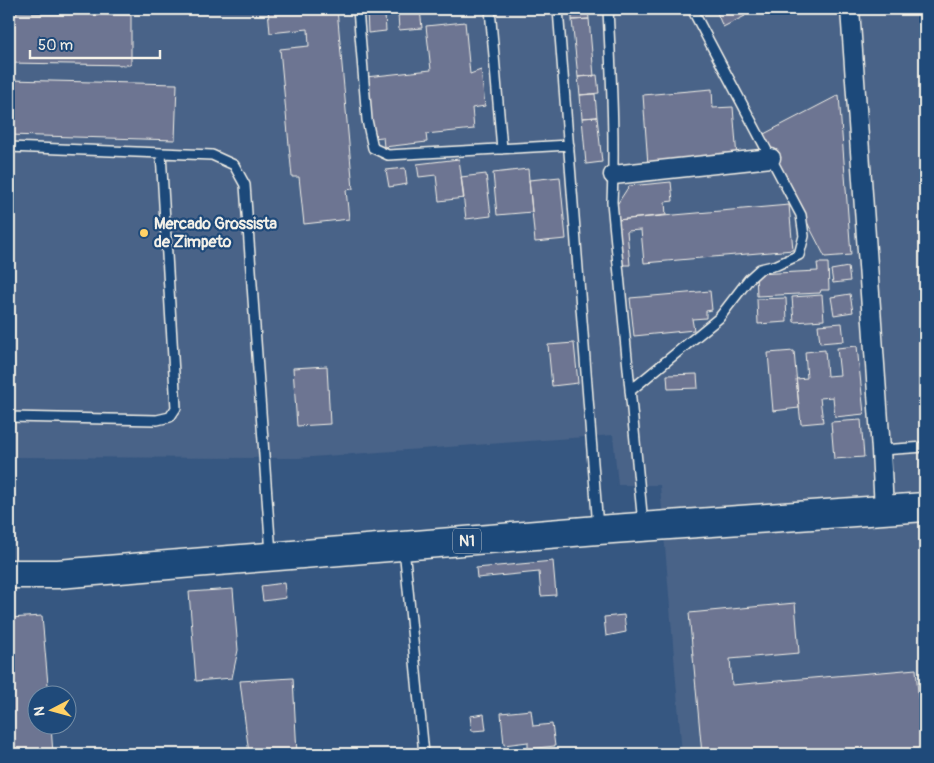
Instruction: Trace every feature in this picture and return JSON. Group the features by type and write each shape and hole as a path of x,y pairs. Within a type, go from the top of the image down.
{"highway":[{"name":"N1","path":"9,574 58,574 598,530 925,507"}],"street":[{"path":"850,9 884,510"},
{"path":"613,176 771,158"}],"lane":[{"path":"358,9 367,120 374,148 388,155 569,145"},
{"path":"490,9 502,149"},
{"path":"558,9 598,530"},
{"path":"608,9 613,124 612,202 644,527"},
{"path":"630,391 719,318 760,269 777,265 799,255 804,236 801,215 692,9"},
{"path":"9,147 212,155 234,165 245,185 271,557"},
{"path":"9,417 157,420 170,417 176,408 161,153"},
{"path":"881,450 925,447"},
{"path":"404,546 424,754"}],"shaded area":[{"path":"9,9 925,9 925,754 682,754 660,485 618,485 613,435 298,458 9,457"}],"building":[{"path":"268,9 305,9 305,11 337,9 353,189 346,190 349,219 304,224 299,177 292,177 280,49 309,46 308,29 270,33"},
{"path":"367,9 420,9 422,28 399,30 398,14 385,15 386,31 368,33"},
{"path":"572,9 588,9 589,19 572,20"},
{"path":"726,9 742,9 745,16 723,27 717,13"},
{"path":"11,13 131,15 131,65 10,63"},
{"path":"589,19 594,76 578,77 572,20"},
{"path":"465,22 470,74 481,70 485,106 472,108 474,129 426,134 427,142 384,147 383,137 372,138 366,77 431,70 426,26"},
{"path":"597,75 599,93 580,95 578,77"},
{"path":"9,80 177,84 175,140 9,135"},
{"path":"712,89 713,108 733,107 737,158 648,165 643,95"},
{"path":"595,94 597,117 582,118 580,95"},
{"path":"839,95 851,255 825,257 762,135"},
{"path":"597,117 602,162 586,164 582,118"},
{"path":"459,159 464,198 439,201 436,175 419,177 417,164"},
{"path":"405,168 407,184 389,187 386,170"},
{"path":"528,169 532,212 497,215 493,173"},
{"path":"486,174 491,216 466,219 461,177"},
{"path":"560,177 566,239 535,242 529,180"},
{"path":"671,182 673,201 665,202 666,215 617,220 616,206 629,186"},
{"path":"789,205 793,250 644,263 641,230 627,231 630,265 620,265 617,220"},
{"path":"817,263 828,263 829,290 821,290 820,293 757,296 756,274 818,271"},
{"path":"848,267 850,281 833,283 831,270"},
{"path":"710,291 712,310 706,311 706,318 692,319 694,330 634,336 630,298"},
{"path":"850,294 853,312 834,315 831,297"},
{"path":"822,295 824,320 794,322 792,297"},
{"path":"786,298 787,322 758,324 757,299"},
{"path":"842,323 844,341 820,343 818,325"},
{"path":"574,343 578,383 552,386 548,345"},
{"path":"857,346 864,414 835,417 833,397 820,398 823,422 801,424 796,379 807,378 805,352 825,350 827,376 840,375 837,348"},
{"path":"794,351 799,408 773,411 768,353"},
{"path":"327,366 330,424 297,426 293,368"},
{"path":"697,374 698,388 668,389 667,375"},
{"path":"861,420 864,457 834,459 831,422"},
{"path":"922,536 925,537 925,564 922,564"},
{"path":"553,561 556,595 541,596 539,572 477,578 476,568"},
{"path":"284,583 286,598 263,601 261,586"},
{"path":"233,589 238,650 232,678 196,681 189,592"},
{"path":"795,603 799,653 730,659 732,685 916,669 923,754 702,754 689,613"},
{"path":"624,615 626,632 606,636 604,617"},
{"path":"42,616 48,686 28,686 28,736 52,736 53,754 11,754 9,618"},
{"path":"293,678 297,754 249,754 240,681"},
{"path":"531,710 533,726 552,724 555,746 528,749 528,742 504,745 501,713"},
{"path":"484,714 486,730 472,731 470,716"}],"place":[{"name":"Mercado Grossista de Zimpeto","path":"144,233"}]}
